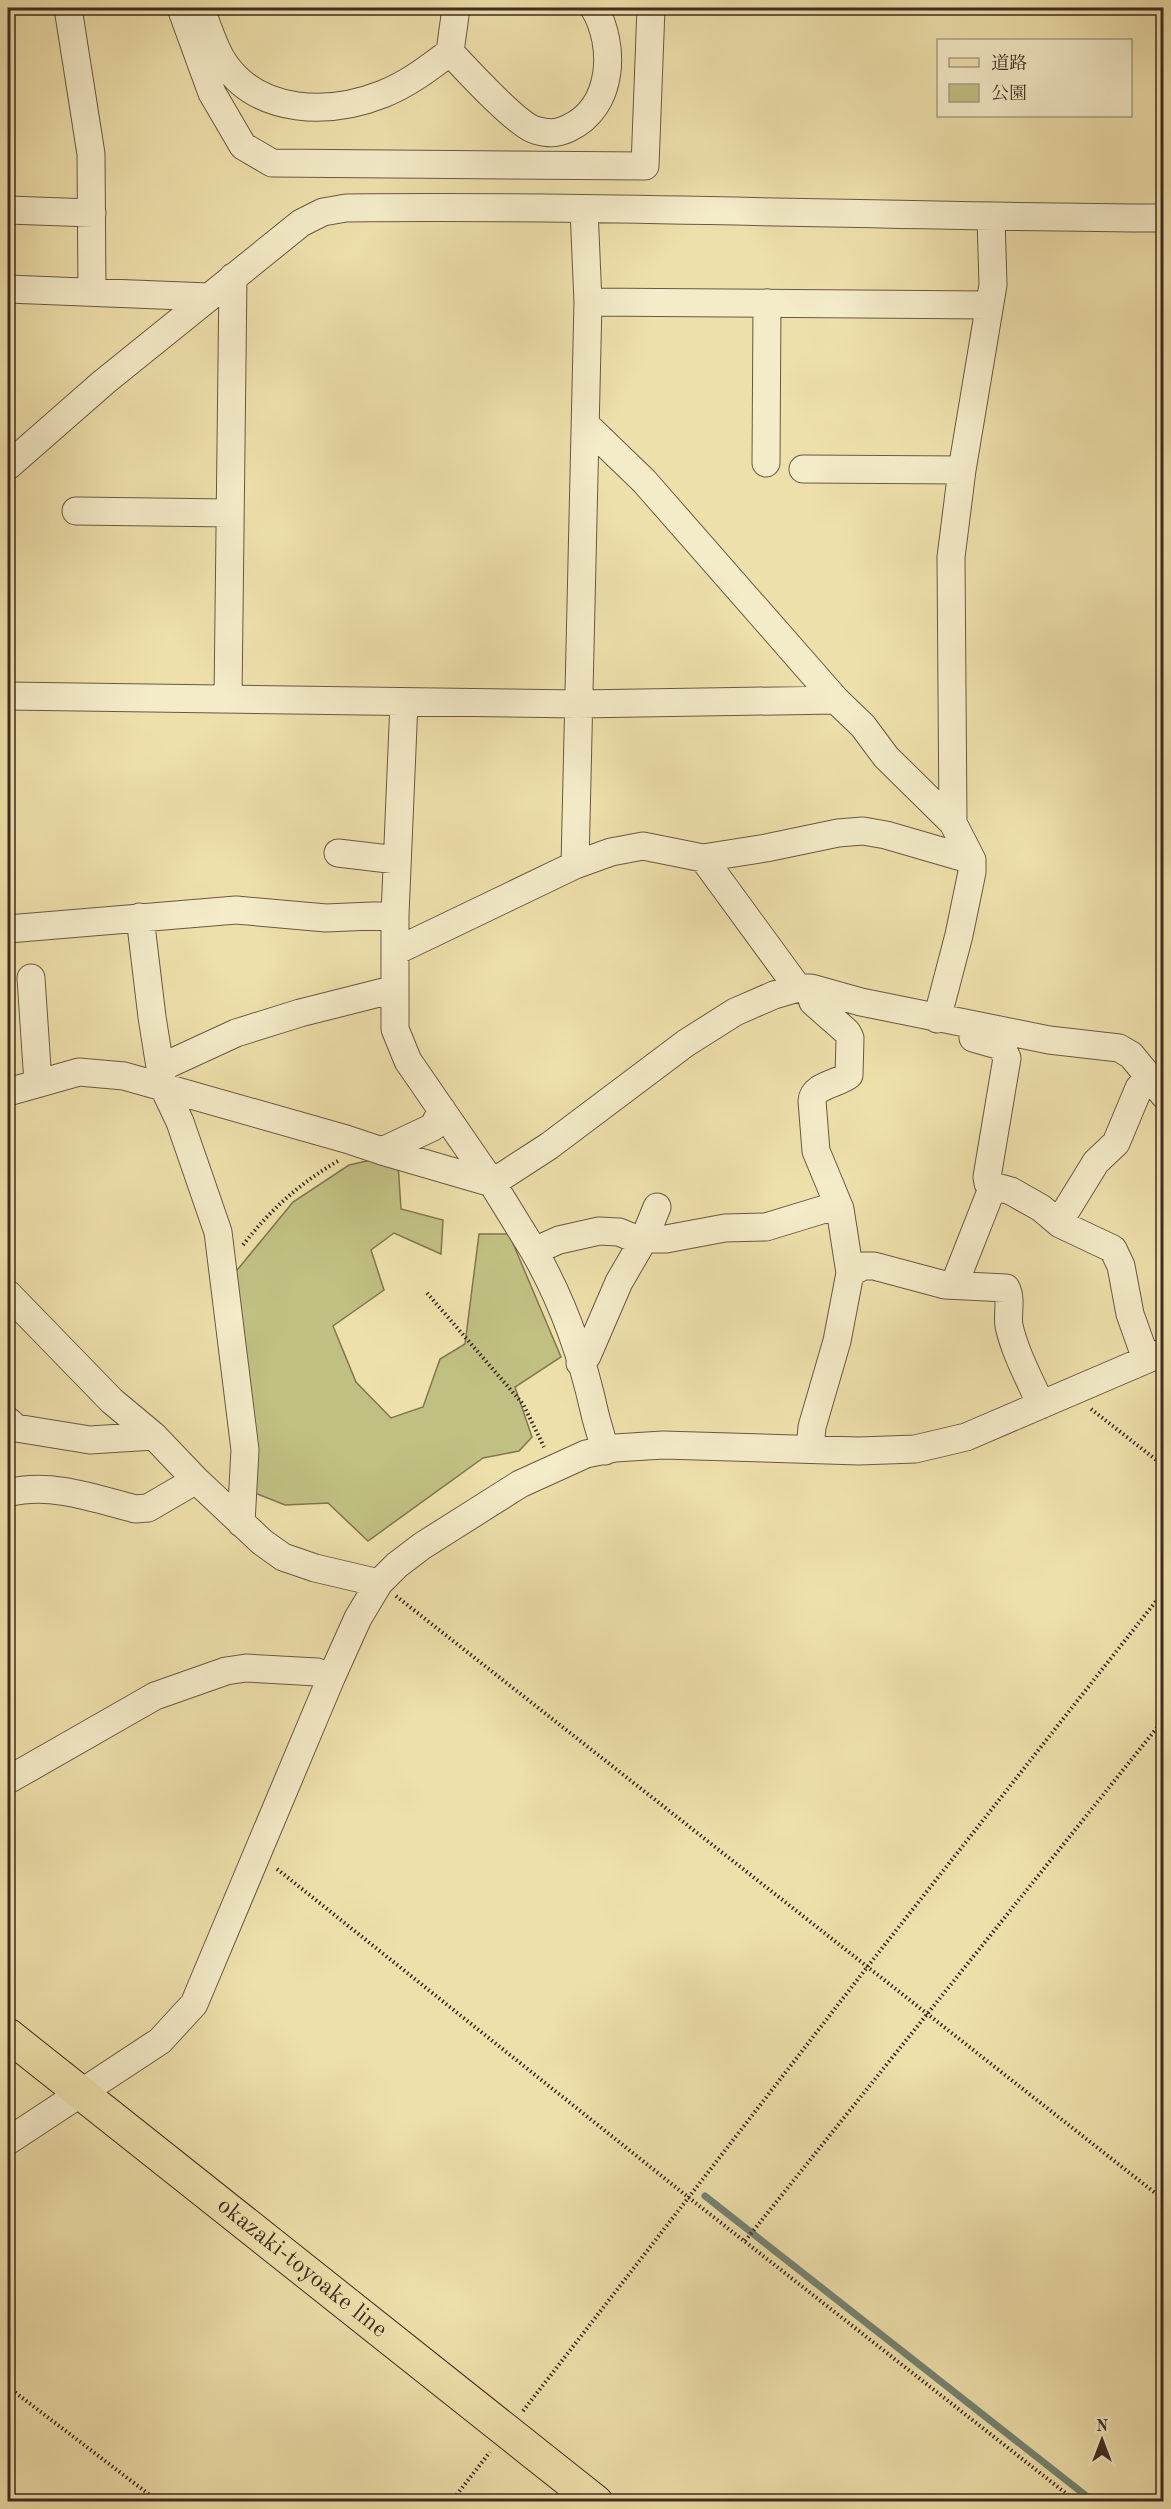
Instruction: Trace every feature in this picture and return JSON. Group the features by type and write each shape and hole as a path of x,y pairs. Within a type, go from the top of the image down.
{"main road":[{"name":"okazaki-toyoake line","path":"8,2035 596,2502"}],"street":[{"path":"68,8 91,154 92,291"},
{"path":"181,8 212,93 232,128 243,146 272,163 645,166 651,8"},
{"path":"200,8 223,62 240,81 256,94 296,106 342,104 383,94 416,78 450,52 456,8"},
{"path":"450,52 508,109 532,129 555,135 578,124 592,111 602,94 607,72 608,49 602,20 594,8"},
{"path":"8,466 104,382 209,297 301,223 323,212 346,208 584,209 1164,218"},
{"path":"575,865 588,302 584,209"},
{"path":"8,210 92,213"},
{"path":"953,823 951,557 962,470 993,285 992,217"},
{"path":"228,699 234,277"},
{"path":"8,289 209,297"},
{"path":"588,302 988,306"},
{"path":"766,463 767,303"},
{"path":"8,2141 160,2042 194,2004 358,1618 379,1583 397,1565 422,1546 520,1484 586,1454 663,1445 859,1451 915,1449 966,1437 1155,1355 1130,1314 1118,1256 1106,1245 1059,1222 1041,1208 1011,1191 988,1183 987,1177 1007,1058 1006,1052 1001,1046 989,1041 952,1033 941,1020 972,873 972,860 953,823 886,757 863,726 836,700 644,481 586,425"},
{"path":"803,469 962,470"},
{"path":"76,511 230,513"},
{"path":"8,696 579,704 836,700"},
{"path":"404,702 395,915 395,1029 408,1061 492,1183 549,1278 580,1363 605,1450"},
{"path":"396,951 575,865 611,852 643,846 702,858 838,833 863,831 886,835 972,860"},
{"path":"338,853 397,860"},
{"path":"702,858 813,1002 841,1026 850,1038 849,1075 817,1091 812,1096 816,1151 838,1205 845,1231 850,1273 837,1341 812,1427 810,1449"},
{"path":"8,929 236,910 326,918 395,915"},
{"path":"140,917 162,1077 218,1232 245,1450 241,1523"},
{"path":"31,978 38,1083"},
{"path":"8,1092 79,1072 162,1077 371,1148 492,1183 549,1146 686,1043 735,1012 774,995 803,988 941,1020 1049,1040 1119,1048 1131,1055 1156,1086"},
{"path":"162,1077 236,1033 300,1013 395,989"},
{"path":"1059,1222 1096,1162 1116,1143 1139,1088 1156,1086"},
{"path":"371,1148 434,1127 442,1110"},
{"path":"954,1285 993,1186"},
{"path":"534,1251 559,1240 599,1231 619,1232 636,1239 666,1239 725,1228 766,1227 838,1205"},
{"path":"580,1363 587,1356 619,1282 644,1239 657,1207"},
{"path":"850,1273 863,1266 874,1266 954,1285 1006,1288 1009,1324 1041,1405"},
{"path":"8,1294 112,1401 154,1436 196,1480 262,1542 283,1557 315,1568 379,1583"},
{"path":"8,1421 16,1428 90,1440 154,1436"},
{"path":"8,1493 28,1488 59,1491 135,1509 148,1508 196,1480"},
{"path":"8,1780 155,1696 226,1671 246,1668 317,1672 331,1678"}],"path":[{"path":"223,1265 236,1255 284,1198 350,1153 371,1148"},
{"path":"427,1293 523,1404 554,1467"},
{"path":"1079,1389 1086,1405 1164,1466"},
{"path":"379,1583 1164,2200"},
{"path":"451,2502 868,1966 1164,1592"},
{"path":"745,2241 1164,1719"},
{"path":"258,1853 688,2197 1077,2502"},
{"path":"8,2387 159,2502"}],"green space":[{"path":"380,1158 398,1163 401,1209 443,1220 441,1254 394,1233 371,1250 384,1290 333,1326 356,1382 391,1418 423,1407 440,1359 465,1344 479,1234 509,1234 561,1357 515,1387 532,1437 519,1451 483,1458 368,1541 328,1503 285,1505 250,1491 233,1275 293,1202 349,1165"}],"waterway":[{"path":"705,2196 1094,2502"}]}
